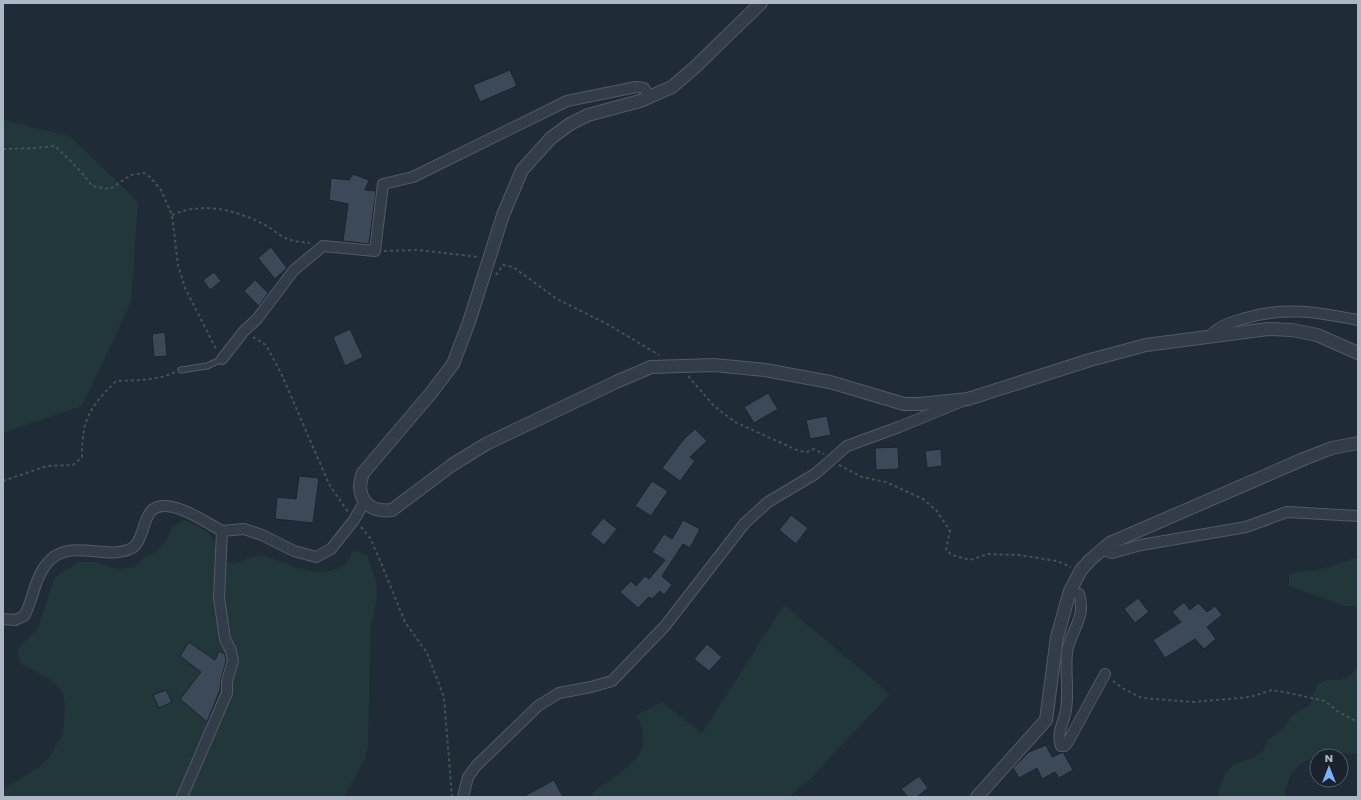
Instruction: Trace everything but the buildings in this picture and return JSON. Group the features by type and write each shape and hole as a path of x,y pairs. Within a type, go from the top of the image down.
{"street":[{"path":"761,3 694,68 672,87 640,101 588,115 570,124 551,138 522,170 503,214 490,259 453,364 432,393 364,473 360,491 365,501 375,509 382,511 392,510 452,465 486,444 651,367 714,365 765,370 830,382 904,404 935,404 968,399"},
{"path":"222,359 244,331 257,319 294,270 323,246 374,251 382,184 413,177 567,101 636,86 644,88 650,97"},
{"path":"1210,336 1223,325 1260,313 1284,310 1331,314 1358,320"},
{"path":"463,797 468,777 476,766 538,706 559,693 591,687 612,681 664,626 744,524 768,502 815,474 847,446 968,399 1090,360 1146,345 1268,329 1292,330 1317,335 1358,352"},
{"path":"977,797 1046,720 1057,637 1070,591 1081,570 1090,560 1104,550 1110,543 1306,458 1332,448 1358,443"},
{"path":"3,619 15,620 24,616 44,566 55,554 74,550 130,550 137,545 152,510 161,507 178,508 222,531 244,529 262,535 294,552 316,556 332,549 354,520 365,501"},
{"path":"1104,550 1112,554 1141,545 1246,527 1287,512 1358,516"},
{"path":"182,797 227,693 227,681 232,661 231,651 225,639 219,598 222,531"},
{"path":"1070,591 1080,594 1083,604 1074,635 1067,650 1066,711 1059,733 1061,746 1065,746 1068,742 1105,674"}],"lane":[{"path":"181,370 207,366 222,359"}],"path":[{"path":"3,148 35,148 55,146 82,171 92,186 110,189 131,175 144,173 150,177 161,190 172,215 178,265 185,288 222,359"},
{"path":"172,215 197,207 223,210 242,214 268,226 287,239 323,246"},
{"path":"374,251 418,250 459,253 490,259"},
{"path":"483,280 490,283 503,265 513,267 557,299 609,325 679,366 714,406 735,422 799,450 807,452 814,449 862,477 886,482 923,498 938,511 950,531 946,550 952,555 970,560 988,554 1034,556 1056,561 1081,570"},
{"path":"244,331 266,344 298,409 329,484 354,520 370,538 405,622 427,653 444,697 452,797"},
{"path":"3,481 47,466 74,465 82,458 82,437 86,418 98,399 116,380 144,380 166,377 181,370"},
{"path":"1105,674 1124,689 1142,698 1194,702 1250,696 1272,690 1325,701 1340,713 1358,722"}],"green space":[{"path":"3,120 70,136 138,202 131,302 82,406 3,433"},
{"path":"184,520 206,531 216,545 222,561 230,563 237,563 253,557 263,556 305,570 326,572 336,569 346,563 354,550 367,555 376,582 377,596 371,624 368,744 365,758 344,797 3,797 3,789 39,767 50,757 63,733 65,707 63,693 54,682 20,663 18,649 38,628 55,577 79,562 94,562 120,569 135,567 144,557 157,551 167,539 172,527"},
{"path":"1358,557 1358,606 1346,606 1289,586 1289,574 1322,569"},
{"path":"784,605 890,694 811,778 789,797 590,797 598,788 627,767 640,754 643,746 643,737 642,727 637,715 662,702 702,733"},
{"path":"1358,667 1358,754 1349,754 1349,748 1309,748 1309,759 1301,763 1294,770 1289,779 1285,797 1217,797 1225,774 1233,765 1254,757 1263,751 1268,740 1286,726 1291,716 1310,705 1318,684 1328,679 1341,680 1351,674"}]}
